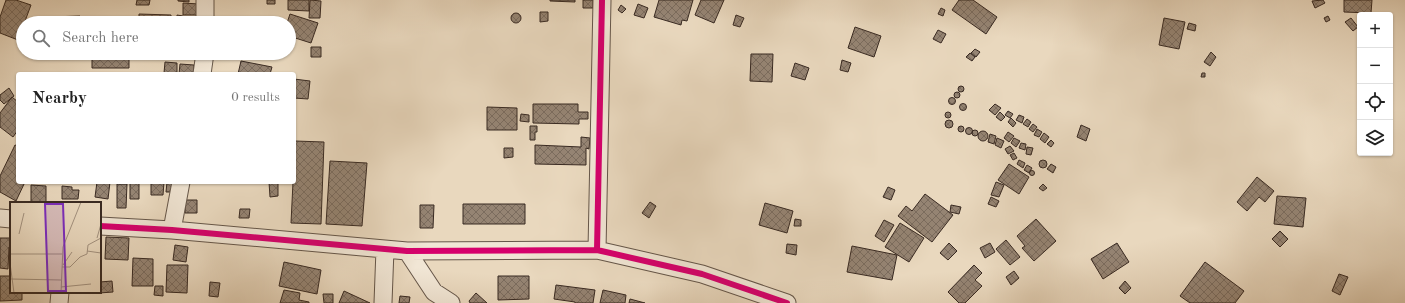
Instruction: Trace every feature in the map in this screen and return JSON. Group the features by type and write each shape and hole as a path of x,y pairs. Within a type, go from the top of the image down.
{"street":[{"path":"205,0 205,16"},
{"path":"597,250 602,0"},
{"path":"202,72 204,60"},
{"path":"172,230 181,184"},
{"path":"0,218 10,219"},
{"path":"101,226 172,230 407,251 597,250 702,274 787,303"},
{"path":"383,303 385,249"},
{"path":"407,251 434,292 451,303"},
{"path":"59,303 60,293"}],"building":[{"path":"6,0 16,0 31,5 27,16 16,16 16,39 0,33 0,17"},
{"path":"137,0 150,0 149,5 136,5"},
{"path":"189,0 189,2 178,1"},
{"path":"267,0 275,0 275,4 267,4"},
{"path":"288,0 309,0 309,11 288,10"},
{"path":"310,0 321,1 320,18 309,18"},
{"path":"575,0 575,2 550,1"},
{"path":"583,0 593,0 593,8 583,8"},
{"path":"659,0 693,0 687,21 682,20 681,25 654,17"},
{"path":"701,0 724,0 714,23 695,15"},
{"path":"959,0 973,0 997,17 986,34 952,10"},
{"path":"1323,0 1325,3 1315,8 1312,1"},
{"path":"1344,0 1372,0 1371,12 1344,12"},
{"path":"183,3 199,4 199,15 183,15"},
{"path":"638,4 648,8 644,18 634,15"},
{"path":"621,5 626,9 622,13 618,10"},
{"path":"941,8 945,10 943,16 938,14"},
{"path":"540,12 548,12 548,21 540,22"},
{"path":"514,13 518,13 520,14 520,22 514,23 511,20 511,16"},
{"path":"139,14 171,15 171,16 139,16"},
{"path":"290,14 318,23 311,43 296,38 296,16 289,16"},
{"path":"736,15 744,18 740,27 733,25"},
{"path":"1328,16 1330,20 1326,22 1324,18"},
{"path":"1164,18 1185,22 1179,49 1159,45"},
{"path":"1351,18 1357,28 1353,31 1345,22"},
{"path":"1189,23 1196,25 1195,31 1187,29"},
{"path":"855,27 881,36 874,57 848,48"},
{"path":"938,30 946,34 941,43 933,39"},
{"path":"311,47 321,47 321,57 311,57"},
{"path":"975,49 980,52 976,57 971,53"},
{"path":"1211,52 1216,57 1210,66 1204,62"},
{"path":"970,53 975,57 972,61 966,57"},
{"path":"751,54 773,54 772,82 750,81"},
{"path":"92,60 129,60 129,68 92,68"},
{"path":"842,60 851,63 848,72 840,70"},
{"path":"241,61 272,67 271,72 238,72"},
{"path":"165,62 177,63 177,72 164,72"},
{"path":"795,63 809,68 805,80 791,76"},
{"path":"180,64 194,65 194,72 179,72"},
{"path":"1202,73 1205,73 1205,77 1201,77"},
{"path":"296,79 310,81 308,99 296,98"},
{"path":"961,86 964,89 961,92 958,89"},
{"path":"9,88 14,96 4,104 0,100 0,95"},
{"path":"957,92 960,95 957,98 954,95"},
{"path":"12,97 16,100 16,133 13,137 0,127 0,113"},
{"path":"952,98 955,101 952,104 949,101"},
{"path":"963,103 966,104 966,110 963,111 960,110 959,107 960,104"},
{"path":"533,104 578,104 578,112 588,112 588,119 579,119 579,124 533,123"},
{"path":"995,104 1001,108 995,115 989,110"},
{"path":"487,107 517,108 517,130 487,130"},
{"path":"1008,111 1013,114 1010,118 1005,115"},
{"path":"948,112 951,115 948,118 945,115"},
{"path":"1000,112 1005,117 1001,121 996,117"},
{"path":"521,114 529,115 529,122 520,121"},
{"path":"1019,115 1024,117 1022,123 1016,120"},
{"path":"1011,118 1016,123 1013,127 1008,122"},
{"path":"1027,119 1031,122 1028,127 1023,124"},
{"path":"947,120 951,120 953,124 951,128 947,128 945,126 945,122"},
{"path":"1033,124 1037,127 1033,132 1029,129"},
{"path":"1081,125 1090,129 1086,141 1077,137"},
{"path":"530,126 537,126 535,140 530,140"},
{"path":"961,126 964,129 961,132 958,129"},
{"path":"969,128 972,131 969,134 966,131"},
{"path":"1037,129 1042,132 1039,137 1034,135"},
{"path":"975,130 978,133 975,136 972,133"},
{"path":"981,131 985,131 988,136 985,141 981,141 978,138 978,134"},
{"path":"1008,132 1014,136 1009,142 1004,138"},
{"path":"1044,133 1049,137 1045,143 1040,139"},
{"path":"990,134 996,136 994,144 988,142"},
{"path":"581,137 590,138 589,149 586,148 586,165 535,164 535,145 581,147"},
{"path":"997,138 1004,141 1001,148 995,145"},
{"path":"1014,138 1020,141 1016,147 1011,143"},
{"path":"1051,140 1054,143 1051,147 1047,144"},
{"path":"296,141 324,142 321,224 291,223 293,184 296,184"},
{"path":"1021,143 1026,144 1025,150 1019,148"},
{"path":"16,145 16,184 24,184 16,201 0,192 0,176"},
{"path":"1010,146 1014,151 1008,154 1005,149"},
{"path":"1027,147 1033,148 1031,155 1026,154"},
{"path":"504,148 513,148 513,157 504,158"},
{"path":"1014,153 1017,158 1013,160 1010,155"},
{"path":"1019,160 1025,163 1023,168 1017,164"},
{"path":"1041,160 1045,160 1047,164 1045,168 1041,168 1039,166 1039,162"},
{"path":"330,161 367,163 362,226 326,224"},
{"path":"1009,164 1029,177 1019,194 998,180"},
{"path":"1051,164 1056,167 1053,173 1047,169"},
{"path":"1027,165 1032,168 1029,173 1024,170"},
{"path":"1032,170 1035,173 1032,176 1029,173"},
{"path":"1257,177 1274,191 1265,202 1259,197 1247,211 1237,202"},
{"path":"996,182 1004,185 999,197 991,195"},
{"path":"97,184 110,184 108,199 95,197"},
{"path":"117,184 127,184 126,208 117,208"},
{"path":"130,184 139,184 139,199 130,199"},
{"path":"151,184 164,184 163,195 151,195"},
{"path":"167,184 173,184 172,192 166,192"},
{"path":"269,184 278,184 278,196 270,197"},
{"path":"1043,184 1047,188 1043,191 1039,188"},
{"path":"31,185 46,186 46,202 31,202"},
{"path":"62,186 72,187 72,190 79,190 78,199 62,199"},
{"path":"888,187 895,190 891,200 883,197"},
{"path":"925,194 953,215 932,242 898,216 906,206 912,211"},
{"path":"1277,196 1306,198 1303,227 1274,224"},
{"path":"991,197 999,201 996,207 988,204"},
{"path":"185,200 197,200 197,213 185,213"},
{"path":"650,202 656,206 649,218 642,213"},
{"path":"765,203 793,211 787,233 759,225"},
{"path":"463,204 525,204 525,224 463,224"},
{"path":"420,205 434,205 433,228 420,228"},
{"path":"951,205 961,207 959,214 950,212"},
{"path":"240,209 250,209 249,218 239,218"},
{"path":"795,219 801,220 801,226 794,226"},
{"path":"1036,219 1056,241 1034,261 1022,248 1025,246 1017,236"},
{"path":"884,220 894,225 884,242 875,236"},
{"path":"900,223 924,238 909,262 885,247"},
{"path":"1280,231 1288,239 1280,247 1272,239"},
{"path":"106,237 129,238 128,260 105,259"},
{"path":"0,238 10,238 8,269 0,268"},
{"path":"1006,240 1020,257 1010,265 996,249"},
{"path":"949,243 957,251 948,260 940,253"},
{"path":"990,243 995,252 985,258 980,248"},
{"path":"1117,243 1129,262 1103,279 1091,259"},
{"path":"787,244 797,245 796,255 786,253"},
{"path":"175,245 188,247 186,262 173,260"},
{"path":"852,246 897,255 892,280 847,272"},
{"path":"133,258 153,259 153,286 132,286"},
{"path":"284,262 321,270 317,294 279,286"},
{"path":"1205,262 1244,291 1235,303 1190,303 1180,296"},
{"path":"167,265 188,265 187,293 166,292"},
{"path":"974,265 982,273 975,280 982,286 965,303 959,303 948,292"},
{"path":"1014,271 1019,278 1011,285 1006,277"},
{"path":"1339,274 1348,277 1340,295 1332,291"},
{"path":"0,276 10,276 10,293 22,293 22,300 0,301"},
{"path":"498,276 529,276 529,299 498,300"},
{"path":"112,281 113,292 101,293 101,282"},
{"path":"1125,281 1131,288 1125,294 1119,288"},
{"path":"210,282 220,283 218,297 209,296"},
{"path":"556,285 595,290 593,303 575,303 554,299"},
{"path":"155,286 163,286 163,296 154,295"},
{"path":"284,290 300,293 299,300 309,303 280,303"},
{"path":"603,290 626,295 625,303 600,303"},
{"path":"344,291 370,303 339,303"},
{"path":"476,293 487,303 470,303 469,301"},
{"path":"323,294 333,294 333,303 324,303"},
{"path":"400,296 410,297 409,303 399,303"},
{"path":"630,299 645,303 629,303"}],"cycle path":[{"path":"597,250 602,0"},
{"path":"101,226 172,230 407,251 597,250 702,274 787,303"}]}
